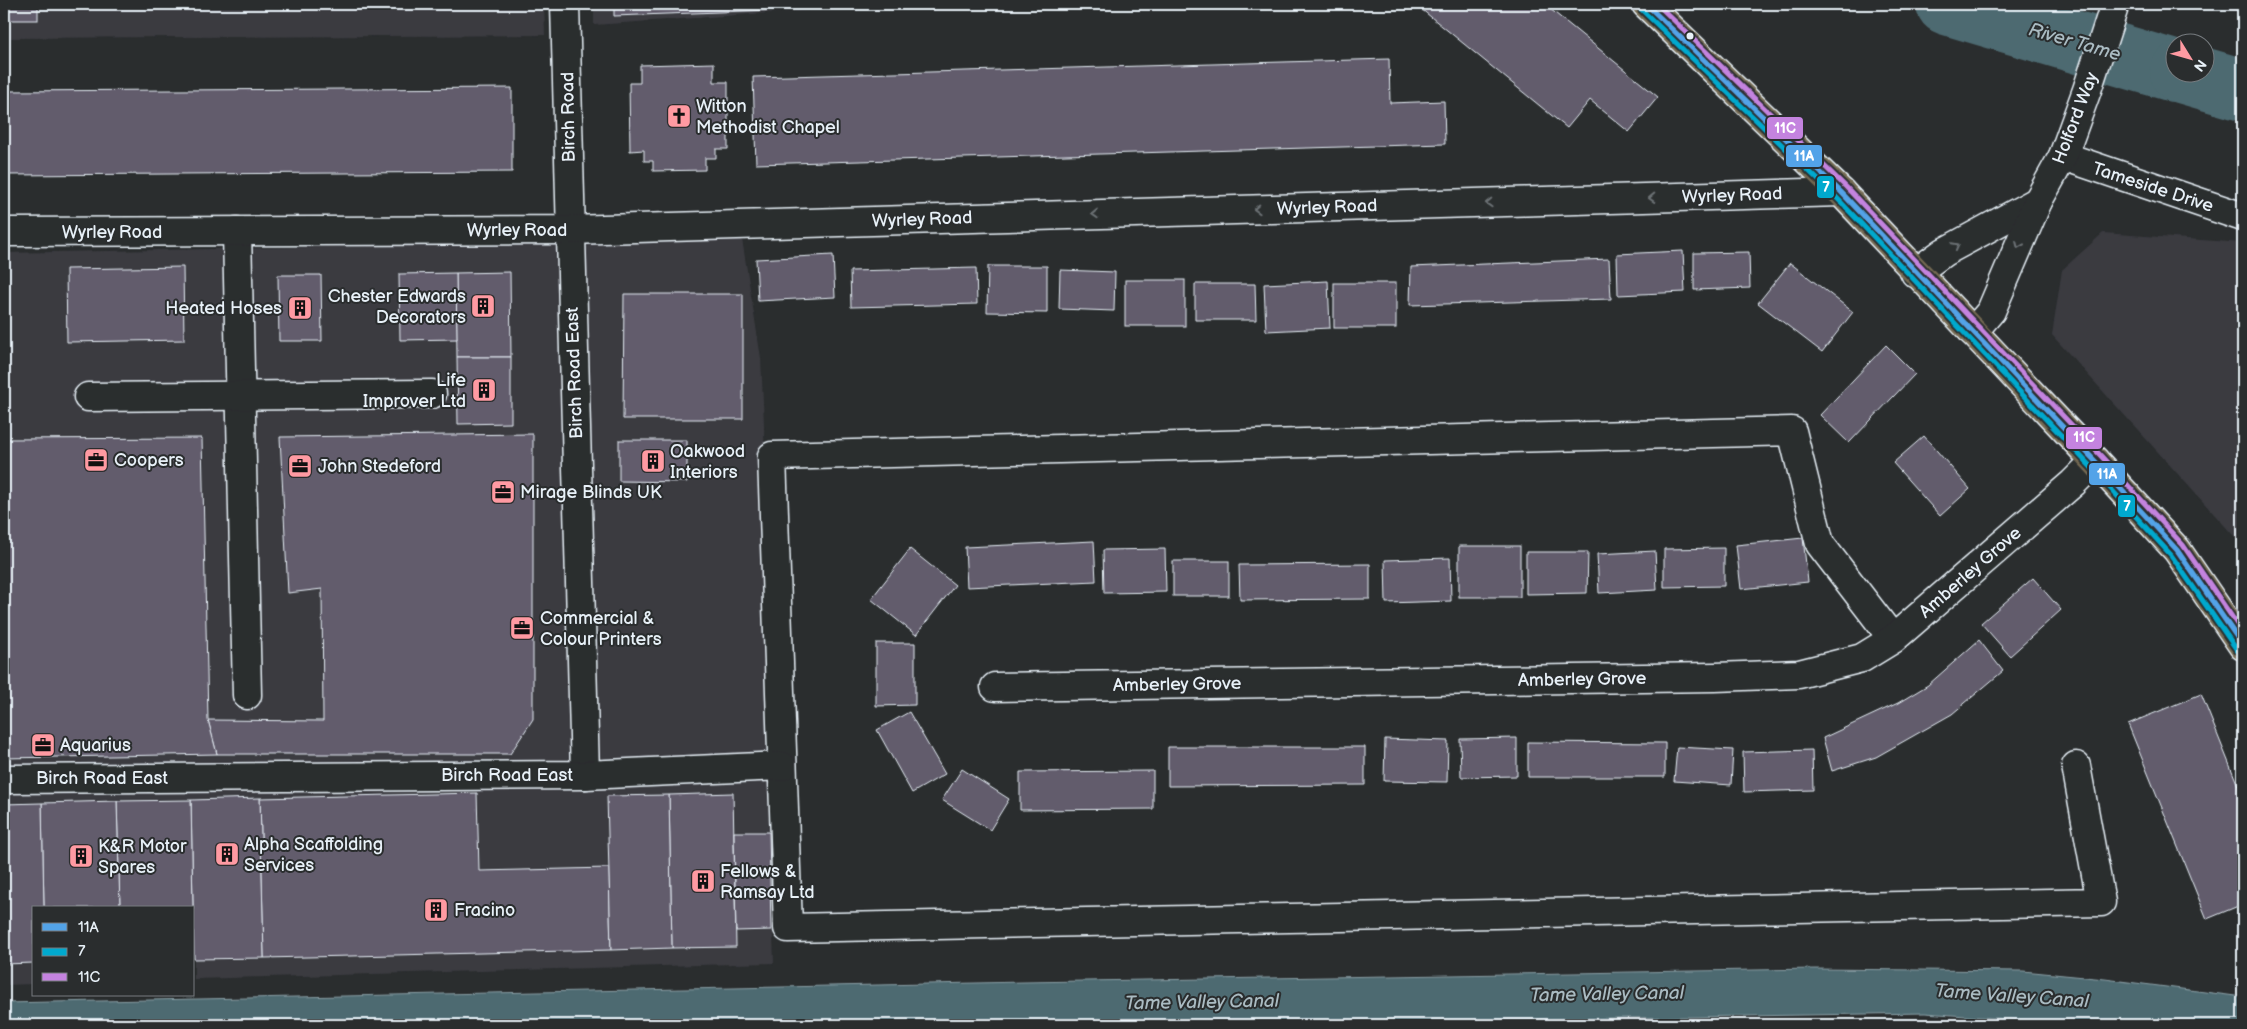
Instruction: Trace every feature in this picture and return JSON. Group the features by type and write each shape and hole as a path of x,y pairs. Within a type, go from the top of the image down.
{"main road":[{"path":"1646,4 1840,192 2177,550 2243,646"}],"street":[{"name":"Birch Road","path":"565,4 570,230"},
{"name":"Holford Way","path":"1973,332 1991,311 2038,200 2063,156 2115,4"},
{"name":"Tameside Drive","path":"2063,156 2243,217"},
{"name":"Wyrley Road","path":"4,232 570,230 1840,192"},
{"path":"1915,273 1944,252 2038,200"},
{"name":"Birch Road East","path":"4,779 585,775 570,230"},
{"path":"237,231 247,695"},
{"path":"88,397 432,394"},
{"path":"1892,640 1820,544 1792,431 772,456 788,928 2101,902 2076,766"},
{"name":"Amberley Grove","path":"995,686 1715,678 1790,674 1862,658 1892,640 2073,483 2094,461"},
{"path":"585,775 782,766"}],"path":[{"path":"1772,1025 1873,1023 1917,1025"}],"shaded area":[{"path":"4,4 544,4 545,35 4,38"},
{"path":"594,4 894,4 594,25"},
{"path":"2206,4 2243,4 2243,13"},
{"path":"2103,233 2243,243 2243,546 2052,335 2062,270"},
{"path":"742,239 761,358 764,425 769,832 774,963 195,979 195,906 32,906 32,984 4,985 4,253"}],"water":[{"name":"Tame Valley Canal","path":"1815,969 2023,971 2105,979 2243,997 2243,1025 2090,1025 1925,1013 1203,1025 4,1025 4,1003 1024,982"}],"building":[{"path":"4,4 38,4 38,20 4,20"},
{"path":"614,4 772,4 772,10 614,16"},
{"path":"1415,4 1544,4 1658,97 1629,132 1590,100 1567,128"},
{"path":"1389,59 1390,103 1444,101 1445,144 756,164 753,77"},
{"name":"Witton Methodist Chapel","path":"714,63 714,82 728,82 728,149 716,149 716,158 705,158 705,170 653,171 653,161 644,161 644,150 630,151 629,83 640,83 640,65"},
{"path":"512,88 512,172 4,175 4,91"},
{"path":"1683,251 1685,292 1618,295 1617,254"},
{"path":"1749,252 1750,288 1694,290 1694,253"},
{"path":"833,255 835,297 758,301 756,259"},
{"path":"1609,259 1611,299 1410,305 1411,267"},
{"path":"1790,263 1853,312 1822,352 1758,303"},
{"path":"988,266 1047,266 1047,313 987,312"},
{"path":"183,267 184,340 67,342 66,269"},
{"path":"976,268 977,304 851,307 850,271"},
{"path":"1060,270 1115,272 1114,311 1059,309"},
{"name":"Chester Edwards Decorators","path":"510,272 511,357 457,357 456,273"},
{"path":"456,273 457,339 400,340 399,274"},
{"name":"Heated Hoses","path":"278,275 321,275 322,341 279,341"},
{"path":"1125,280 1185,280 1185,326 1125,326"},
{"path":"1328,281 1330,328 1266,331 1264,284"},
{"path":"1334,283 1396,283 1396,328 1334,328"},
{"path":"1195,284 1255,284 1256,320 1195,320"},
{"path":"624,294 743,294 743,419 623,419"},
{"path":"1886,345 1915,374 1849,443 1820,415"},
{"name":"Life Improver Ltd","path":"457,357 511,357 511,423 458,424"},
{"path":"533,434 533,719 510,754 217,754 208,720 323,721 322,589 288,593 280,437"},
{"path":"1924,436 1970,489 1940,516 1893,463"},
{"path":"202,438 208,720 217,754 4,758 4,439"},
{"name":"Oakwood Interiors","path":"619,440 687,440 687,482 619,481"},
{"path":"1803,538 1808,582 1741,589 1736,545"},
{"path":"1094,541 1096,581 967,587 965,547"},
{"path":"1459,546 1520,546 1520,597 1459,597"},
{"path":"1724,548 1724,586 1664,587 1664,549"},
{"path":"910,549 955,585 916,635 871,599"},
{"path":"1165,549 1166,592 1104,593 1103,550"},
{"path":"1655,551 1657,590 1599,593 1597,554"},
{"path":"1526,552 1588,552 1587,593 1526,594"},
{"path":"1450,558 1451,601 1386,603 1385,560"},
{"path":"1173,561 1229,561 1229,596 1173,596"},
{"path":"1370,564 1370,599 1240,600 1239,565"},
{"path":"2033,578 2061,610 2010,656 1981,623"},
{"path":"1979,640 2003,671 1952,714 1876,757 1832,771 1823,738 1898,703 1928,685"},
{"path":"876,643 915,643 915,705 876,706"},
{"path":"2201,694 2243,798 2243,904 2207,919 2128,724"},
{"path":"909,712 945,774 912,793 877,730"},
{"path":"1517,738 1517,776 1461,777 1460,739"},
{"path":"1385,739 1448,741 1447,782 1384,781"},
{"path":"1528,742 1665,743 1665,777 1528,777"},
{"path":"1168,747 1365,747 1365,785 1168,786"},
{"path":"1677,747 1733,750 1731,785 1674,781"},
{"path":"1812,750 1813,790 1744,792 1743,752"},
{"path":"962,769 1009,799 990,830 942,800"},
{"path":"1153,771 1153,809 1020,810 1020,772"},
{"name":"Fracino","path":"477,793 479,871 609,868 611,950 264,958 260,798"},
{"name":"Fellows & Ramsay Ltd","path":"733,793 736,947 672,948 669,795"},
{"path":"669,795 672,948 611,950 607,796"},
{"name":"Alpha Scaffolding Services","path":"260,798 264,958 195,959 191,800"},
{"path":"191,800 193,906 120,906 117,801"},
{"name":"K&R Motor Spares","path":"117,801 120,906 44,906 42,803"},
{"path":"42,803 44,906 32,906 32,963 4,964 4,804"},
{"path":"734,832 769,832 771,930 736,931"}],"waterway":[{"name":"River Tame","path":"1947,4 2164,68"},
{"name":"River Tame","path":"2214,82 2243,90"}],"transit line":[{"name":"11A","path":"1646,4 1841,192 2095,461 2177,550 2243,646"},
{"name":"11C","path":"1657,4 1846,187 2101,456 2183,545 2243,633"},
{"name":"7","path":"1641,9 1836,197 2090,466 2171,555 2237,650"}],"place":[{"name":"Witton Methodist Chapel","path":"679,116"},
{"name":"Chester Edwards Decorators","path":"483,306"},
{"name":"Heated Hoses","path":"300,308"},
{"name":"Life Improver Ltd","path":"484,390"},
{"name":"Coopers","path":"96,460"},
{"name":"Oakwood Interiors","path":"653,461"},
{"name":"John Stedeford","path":"300,466"},
{"name":"Mirage Blinds UK","path":"503,492"},
{"name":"Commercial & Colour Printers","path":"522,628"},
{"name":"Aquarius","path":"43,745"},
{"name":"Alpha Scaffolding Services","path":"227,854"},
{"name":"K&R Motor Spares","path":"81,856"},
{"name":"Fellows & Ramsay Ltd","path":"703,881"},
{"name":"Fracino","path":"436,910"}]}
